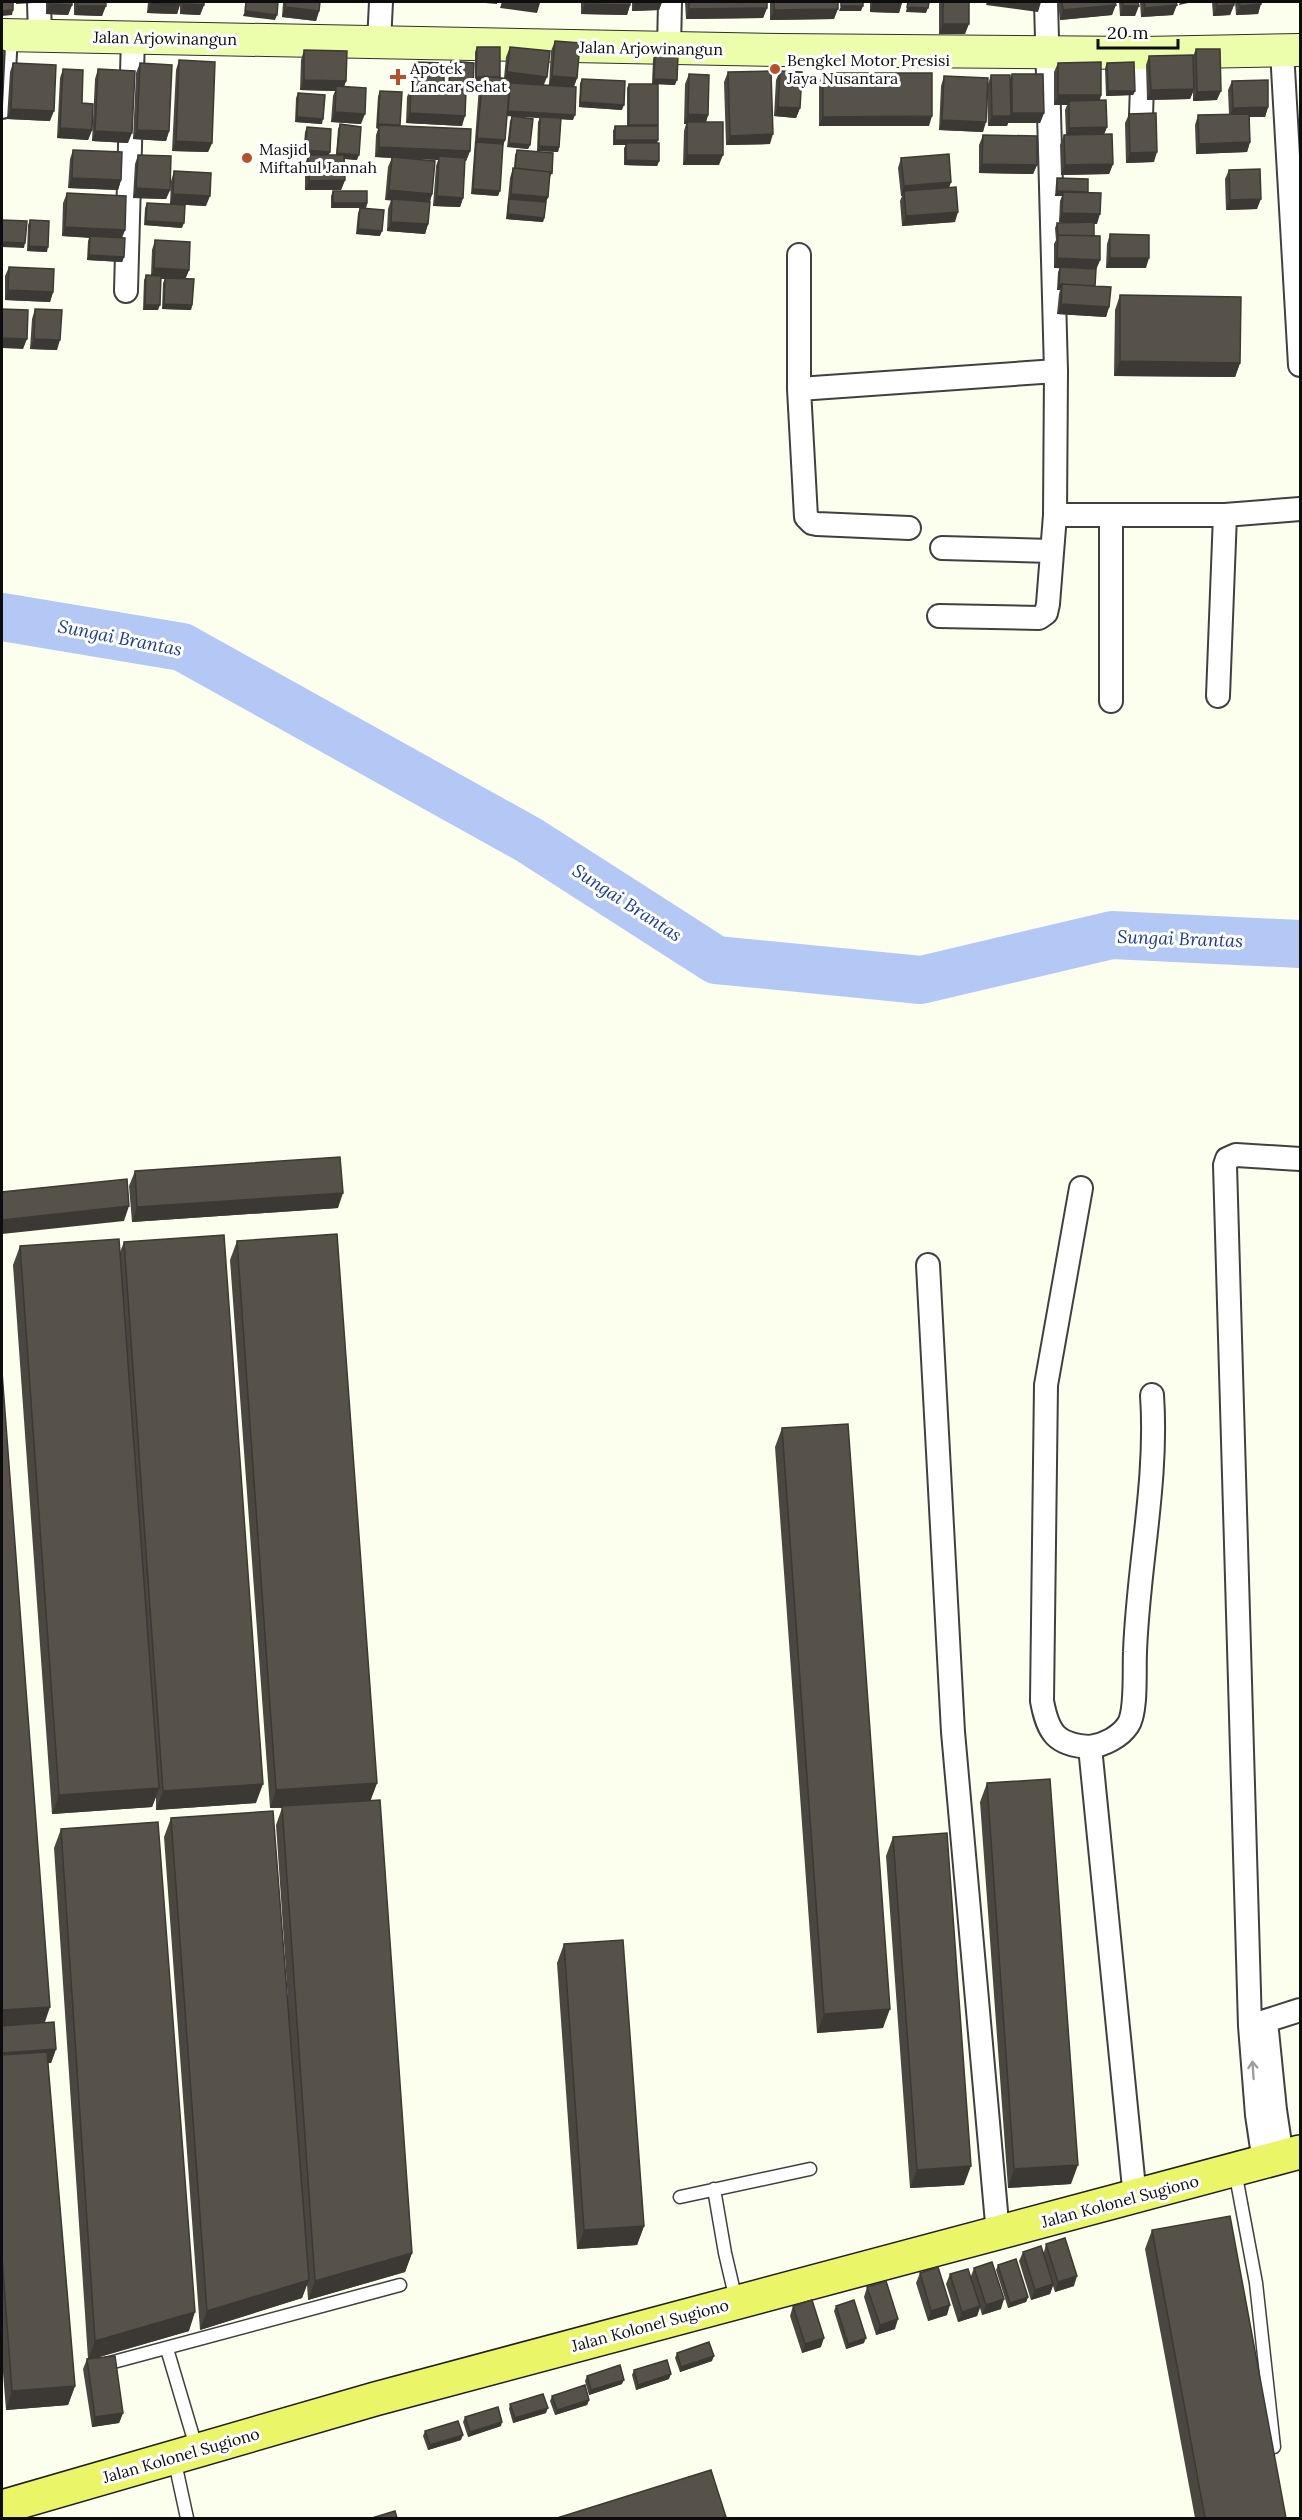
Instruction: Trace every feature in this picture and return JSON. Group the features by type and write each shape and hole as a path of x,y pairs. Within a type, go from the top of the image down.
{"main road":[{"name":"Jalan Arjowinangun","path":"4,35 669,48 1143,53 1292,51"},
{"name":"Jalan Kolonel Sugiono","path":"2,2507 375,2399 1271,2160"}],"street":[{"path":"39,2 40,35"},
{"path":"379,42 381,2"},
{"path":"669,48 670,2"},
{"path":"939,616 1039,618 1046,613 1048,604 1055,515 1056,371 1046,2"},
{"path":"2,107 4,35"},
{"path":"126,291 133,37"},
{"path":"1292,51 1300,365"},
{"path":"1141,116 1143,53"},
{"path":"799,255 800,389 805,512 808,521 817,524 909,528"},
{"path":"800,389 1056,371"},
{"path":"1055,515 1225,515 1300,509"},
{"path":"1218,696 1225,515"},
{"path":"1111,516 1111,701"},
{"path":"942,548 1051,551"},
{"path":"1271,2160 1275,2110 1258,2023 1225,1165 1227,1159 1236,1155 1300,1159"},
{"path":"1081,1188 1047,1385 1042,1701 1046,1724 1057,1738 1072,1746 1102,1745 1130,1724 1136,1623 1154,1458 1152,1395"},
{"path":"928,1265 953,1732 998,2234"},
{"path":"1090,1747 1135,2198"},
{"path":"1258,2023 1300,2010"}],"lane":[{"path":"1271,2160 1256,2283 1274,2447"},
{"path":"680,2197 810,2169"},
{"path":"714,2189 736,2301"},
{"path":"106,2364 400,2285"},
{"path":"167,2349 185,2454 187,2518"}],"building":[{"path":"2,2 13,2 13,10 2,11"},
{"path":"49,2 72,2 72,5 49,4"},
{"path":"78,2 106,2 106,6 77,6"},
{"path":"151,2 181,2 180,4"},
{"path":"183,2 204,2 204,5 183,4"},
{"path":"246,2 278,2 277,15 245,11"},
{"path":"286,2 320,2 319,11 285,7"},
{"path":"585,2 630,2 630,5 585,4"},
{"path":"689,2 767,2 767,8 689,9"},
{"path":"774,2 838,2 838,9 774,10"},
{"path":"841,2 863,2 863,6 841,6"},
{"path":"908,2 929,2 928,8 907,7"},
{"path":"943,2 969,2 969,24 943,24"},
{"path":"1062,2 1115,2 1116,5 1063,10"},
{"path":"1123,2 1138,2 1139,6 1123,6"},
{"path":"1144,2 1176,2 1177,5 1145,8"},
{"path":"1216,2 1234,2 1234,5 1217,6"},
{"path":"1239,2 1261,2 1261,4 1240,6"},
{"path":"555,41 580,43 577,78 552,76"},
{"path":"477,47 500,47 500,77 476,77"},
{"path":"510,47 550,51 547,77 507,72"},
{"path":"1196,49 1220,49 1221,91 1197,92"},
{"path":"2,50 5,51 2,111"},
{"path":"304,50 347,51 346,81 304,80"},
{"path":"655,54 678,55 677,80 654,79"},
{"path":"1193,55 1194,89 1151,90 1149,56"},
{"path":"179,60 215,62 212,143 176,141"},
{"path":"451,61 474,63 473,89 449,88"},
{"path":"415,62 444,63 444,89 415,87"},
{"path":"1101,62 1101,95 1058,95 1058,63"},
{"path":"1134,62 1135,91 1108,91 1107,63"},
{"path":"13,63 56,65 54,111 11,109"},
{"path":"140,63 172,65 169,131 137,130"},
{"path":"63,69 83,70 82,103 93,104 92,130 60,128"},
{"path":"98,69 135,71 132,133 95,131"},
{"path":"771,71 773,134 730,136 728,72"},
{"path":"780,71 802,72 800,108 778,107"},
{"path":"823,73 932,73 932,116 823,117"},
{"path":"689,74 709,75 708,115 688,114"},
{"path":"1012,74 1043,74 1044,113 1012,113"},
{"path":"991,75 1010,75 1011,116 992,116"},
{"path":"483,76 510,79 505,140 477,138"},
{"path":"944,76 988,78 986,122 942,120"},
{"path":"582,79 625,81 624,105 580,102"},
{"path":"1268,80 1268,107 1233,108 1232,81"},
{"path":"510,83 576,87 575,115 508,111"},
{"path":"629,84 658,84 658,125 629,125"},
{"path":"336,86 366,88 365,114 335,112"},
{"path":"411,87 466,91 465,116 410,113"},
{"path":"380,91 402,92 400,125 378,124"},
{"path":"298,93 325,95 323,119 297,117"},
{"path":"1106,100 1107,127 1069,128 1069,101"},
{"path":"1156,113 1157,152 1130,153 1129,114"},
{"path":"1249,114 1250,142 1199,144 1198,115"},
{"path":"512,116 533,119 530,145 509,143"},
{"path":"540,117 561,118 559,147 539,146"},
{"path":"687,122 723,122 723,155 687,155"},
{"path":"340,124 361,127 359,155 337,153"},
{"path":"379,125 471,129 470,151 379,147"},
{"path":"615,126 658,126 658,140 615,140"},
{"path":"307,127 331,129 330,152 305,150"},
{"path":"1112,134 1113,164 1065,165 1064,135"},
{"path":"983,135 1037,136 1037,165 982,164"},
{"path":"476,142 503,144 500,191 473,189"},
{"path":"626,143 659,143 659,161 626,160"},
{"path":"73,150 122,152 121,180 72,178"},
{"path":"517,150 553,153 552,173 515,168"},
{"path":"949,154 951,182 904,186 901,158"},
{"path":"138,155 171,156 170,190 136,188"},
{"path":"308,155 344,155 345,180 309,181"},
{"path":"439,156 465,158 463,198 437,196"},
{"path":"392,157 435,161 432,194 389,190"},
{"path":"513,168 550,172 548,197 511,194"},
{"path":"1260,169 1261,199 1230,200 1229,170"},
{"path":"174,171 211,173 210,196 173,194"},
{"path":"1057,178 1088,179 1088,192 1057,191"},
{"path":"956,187 958,212 906,216 904,191"},
{"path":"333,191 367,191 367,203 333,203"},
{"path":"1063,192 1101,193 1100,214 1062,213"},
{"path":"67,193 126,196 125,230 65,227"},
{"path":"392,199 430,202 428,224 391,222"},
{"path":"509,199 546,202 544,218 508,214"},
{"path":"147,203 185,205 184,223 146,221"},
{"path":"360,208 384,210 382,231 358,229"},
{"path":"2,220 27,221 25,243 2,242"},
{"path":"30,220 49,221 48,247 29,246"},
{"path":"1094,222 1094,236 1058,236 1057,223"},
{"path":"1110,234 1149,235 1149,258 1110,258"},
{"path":"1058,235 1100,236 1100,260 1057,258"},
{"path":"90,236 125,238 124,257 89,255"},
{"path":"155,240 190,242 189,270 154,268"},
{"path":"9,267 54,269 53,292 8,290"},
{"path":"1060,267 1096,269 1095,286 1059,285"},
{"path":"146,275 161,276 160,305 145,305"},
{"path":"165,278 194,279 192,305 164,304"},
{"path":"1062,284 1111,287 1109,307 1061,304"},
{"path":"1120,295 1241,297 1240,363 1120,361"},
{"path":"2,309 28,310 27,339 2,338"},
{"path":"35,309 62,310 60,340 34,339"},
{"path":"340,1157 343,1193 137,1207 135,1171"},
{"path":"127,1179 129,1206 2,1220 2,1192"},
{"path":"337,1234 377,1783 276,1790 237,1241"},
{"path":"224,1235 263,1784 163,1791 124,1242"},
{"path":"119,1239 159,1788 59,1795 20,1246"},
{"path":"2,1372 50,2007 2,2010"},
{"path":"848,1424 890,2009 824,2014 782,1428"},
{"path":"1050,1779 1078,2165 1014,2169 987,1783"},
{"path":"380,1800 412,2253 315,2281 282,1806"},
{"path":"273,1811 309,2280 207,2311 171,1818"},
{"path":"158,1822 195,2312 95,2341 61,1829"},
{"path":"947,1833 971,2166 917,2170 893,1837"},
{"path":"623,1940 644,2226 584,2230 564,1944"},
{"path":"54,2022 56,2049 2,2053 2,2026"},
{"path":"47,2052 75,2386 12,2391 2,2257 2,2055"},
{"path":"1230,2216 1286,2518 1205,2518 1152,2230"},
{"path":"1065,2238 1077,2276 1058,2282 1046,2244"},
{"path":"1041,2246 1053,2284 1035,2290 1023,2252"},
{"path":"1016,2259 1028,2297 1010,2303 998,2265"},
{"path":"992,2262 1004,2299 986,2305 974,2268"},
{"path":"938,2267 950,2305 931,2311 920,2273"},
{"path":"968,2269 980,2306 962,2312 950,2274"},
{"path":"886,2281 898,2319 880,2325 867,2287"},
{"path":"812,2300 824,2338 805,2344 793,2306"},
{"path":"854,2300 866,2338 848,2344 836,2306"},
{"path":"709,2342 714,2356 681,2367 677,2353"},
{"path":"115,2356 123,2413 95,2417 87,2359"},
{"path":"667,2360 671,2374 638,2385 634,2370"},
{"path":"620,2365 624,2380 591,2390 587,2376"},
{"path":"585,2385 589,2400 557,2410 552,2396"},
{"path":"543,2394 548,2408 515,2418 510,2404"},
{"path":"498,2407 502,2422 470,2432 465,2417"},
{"path":"458,2421 463,2435 430,2445 425,2431"},
{"path":"711,2470 726,2517 557,2518"},
{"path":"395,2511 397,2518 372,2518"}],"waterway":[{"name":"Sungai Brantas","path":"2,617 182,647 529,840 716,960 921,980 1112,935 1300,944"}],"place":[{"name":"Bengkel Motor Presisi Jaya Nusantara","path":"775,69"},
{"name":"Apotek Lancar Sehat","path":"398,77"},
{"name":"Masjid Miftahul Jannah","path":"247,158"}]}
